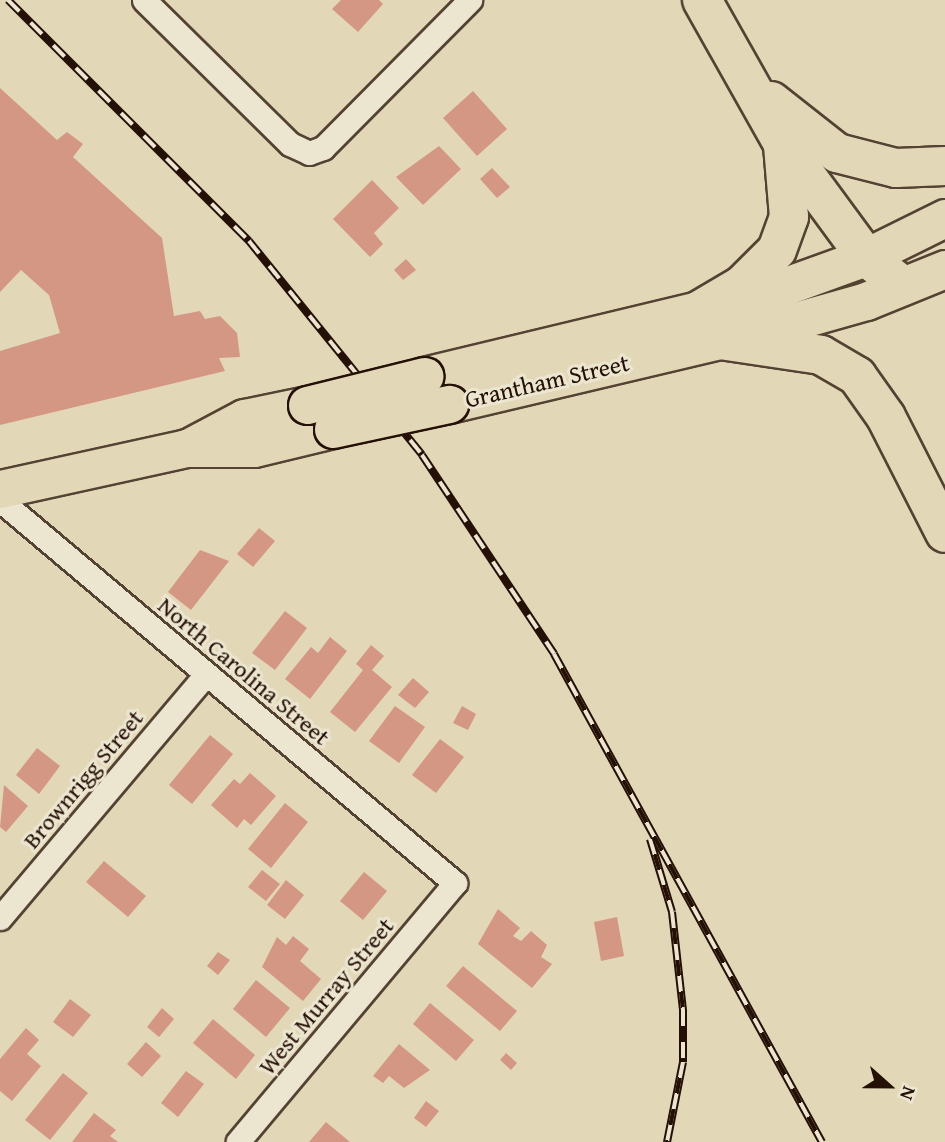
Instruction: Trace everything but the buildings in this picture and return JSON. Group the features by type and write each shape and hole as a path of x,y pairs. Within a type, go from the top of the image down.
{"highway":[{"path":"702,0 752,83 783,144 866,257 903,286"},
{"path":"752,83 837,153 896,167 945,166"},
{"path":"691,315 742,285 777,250 789,218 783,144"},
{"path":"720,340 821,355 857,376 886,417 945,533"}],"main road":[{"name":"Grantham Street","path":"0,489 186,448 254,448 320,417 424,376 691,315 866,257 945,218"},
{"name":"Grantham Street","path":"320,417 449,404 720,340 903,286 945,269"}],"street":[{"path":"144,0 290,144 309,152 323,148 470,0"},
{"name":"North Carolina Street","path":"0,500 455,883"},
{"name":"Brownrigg Street","path":"0,918 206,674"},
{"name":"West Murray Street","path":"238,1142 455,883"}],"railway":[{"path":"8,0 249,241 422,455 554,654 822,1142"},
{"path":"650,839 672,912 683,1010 683,1062 667,1142"}]}
